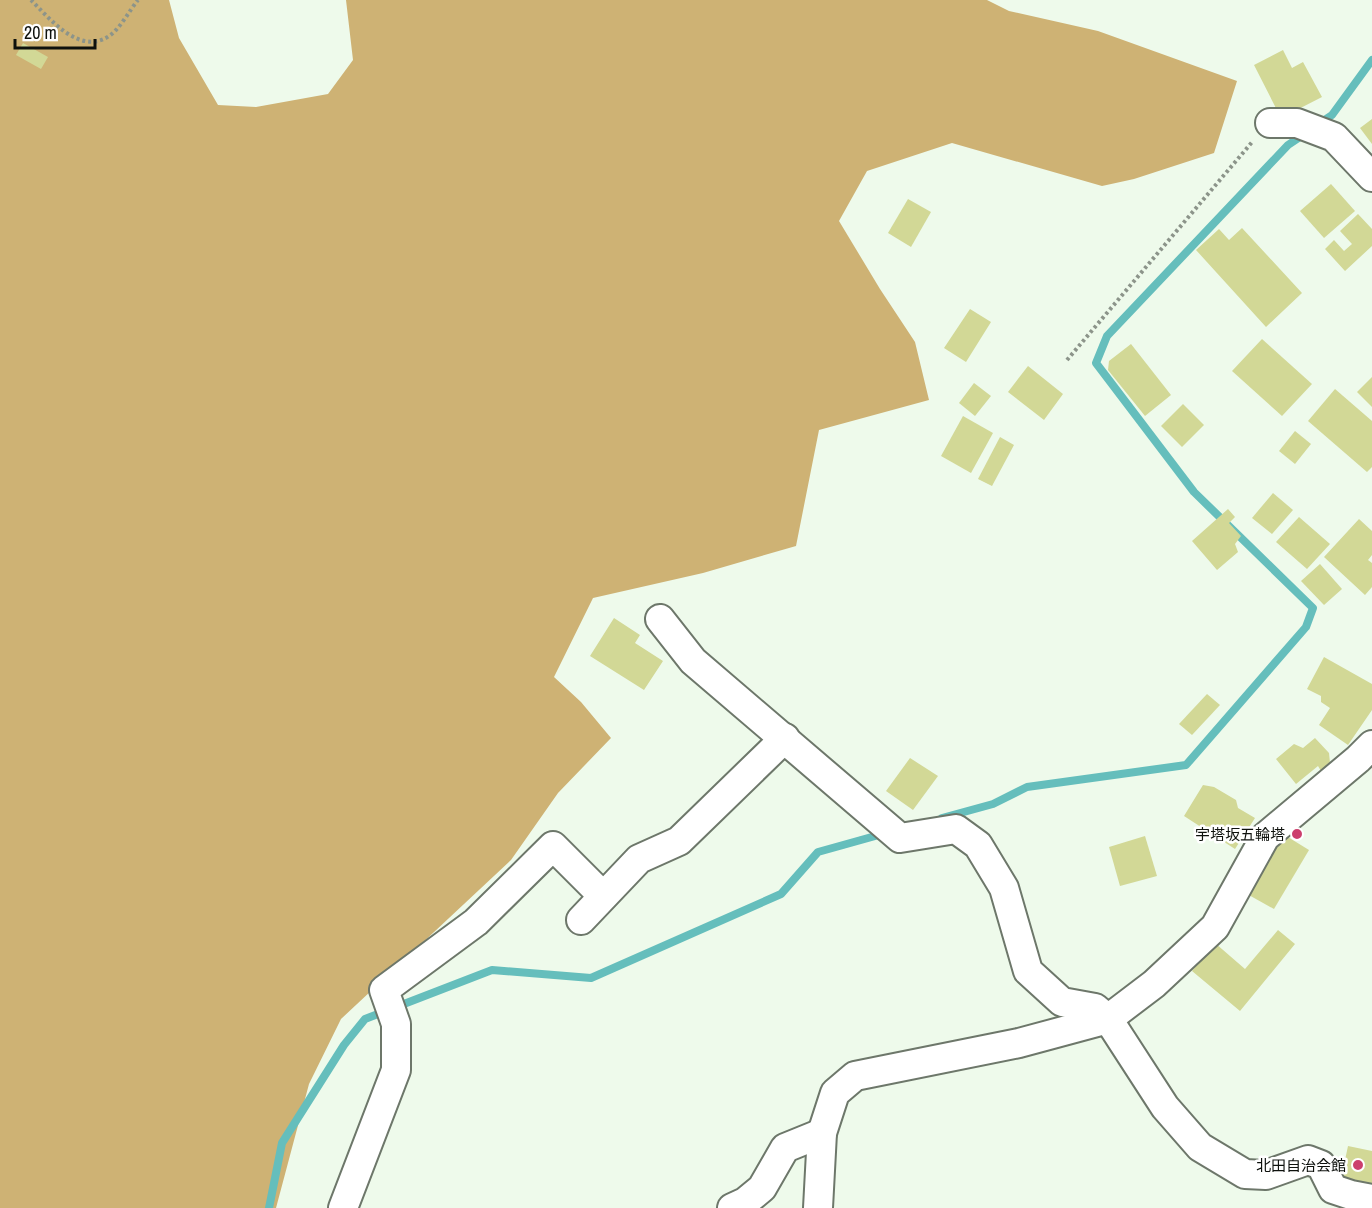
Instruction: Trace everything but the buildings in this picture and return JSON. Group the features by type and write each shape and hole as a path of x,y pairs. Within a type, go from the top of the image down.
{"street":[{"path":"1270,123 1297,123 1334,137 1372,177"},
{"path":"660,619 693,661 892,831 956,829 978,845 1004,888 1028,971 1062,1002 1095,1008 1108,1019 1165,1107 1200,1147 1245,1174 1266,1175 1308,1160 1321,1165 1333,1189 1351,1196 1372,1199"},
{"path":"581,921 639,859 679,841 785,738"},
{"path":"819,1208 822,1133 835,1093 855,1076 1019,1043 1108,1019 1154,984 1215,927 1266,837 1372,745"},
{"path":"343,1208 396,1070 396,1024 384,990 476,922 553,846 603,896"},
{"path":"732,1208 745,1202 762,1188 785,1148 822,1133"}],"path":[{"path":"31,0 71,38 96,42 110,36 138,0"},
{"path":"1067,360 1270,123"}],"shaded area":[{"path":"0,0 169,0 179,38 218,105 256,107 328,94 353,60 346,0 987,0 1009,11 1098,31 1237,81 1214,153 1134,179 1102,186 952,143 867,171 839,221 915,342 929,400 819,430 796,546 703,573 593,598 554,677 581,702 611,738 558,793 511,860 341,1019 309,1084 276,1208 0,1208"}],"waterway":[{"path":"1317,125 1332,115 1372,60"},
{"path":"942,818 993,804 1027,787 1186,765 1306,627 1313,608 1194,492 1096,363 1107,336 1288,145 1306,133"},
{"path":"269,1208 282,1143 344,1045 365,1019 492,970 591,978 781,894 818,852 886,833"}],"place":[{"name":"宇塔坂五輪塔","path":"1297,834"},
{"name":"北田自治会館","path":"1358,1165"}]}
